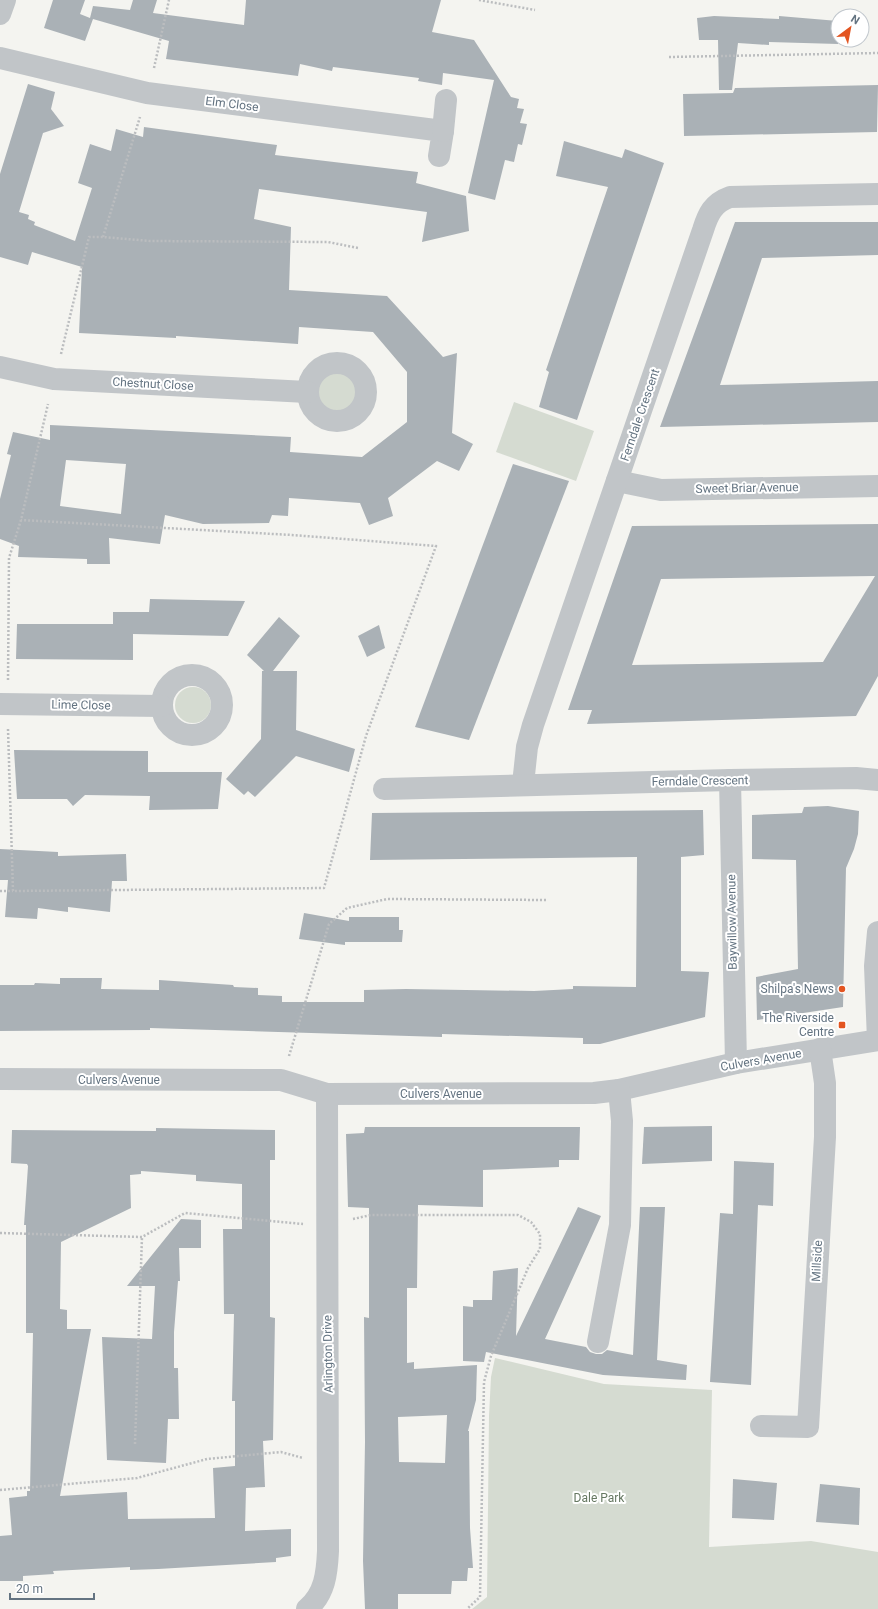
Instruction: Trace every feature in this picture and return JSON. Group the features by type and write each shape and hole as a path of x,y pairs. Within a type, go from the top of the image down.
{"street":[{"path":"0,14 5,0"},
{"name":"Elm Close","path":"0,58 147,93 443,131"},
{"path":"439,156 446,100"},
{"name":"Ferndale Crescent","path":"523,784 527,747 533,725 702,230 713,208 721,200 730,197 878,194"},
{"name":"Chestnut Close","path":"0,367 54,379 307,392"},
{"name":"Sweet Briar Avenue","path":"617,482 661,490 878,486"},
{"name":"Lime Close","path":"4,704 162,706"},
{"name":"Ferndale Crescent","path":"384,789 523,784 730,780 856,778 878,780"},
{"name":"Baywillow Avenue","path":"730,780 736,1064"},
{"path":"878,932 875,966 878,1040"},
{"name":"Culvers Avenue","path":"0,1079 281,1080 327,1094 566,1094 618,1090 736,1064 878,1040"},
{"name":"Millside","path":"761,1426 808,1427 825,1137 825,1083 820,1049"},
{"path":"598,1342 620,1225 622,1121 618,1090"},
{"name":"Arlington Drive","path":"307,1609 322,1591 328,1573 329,1464 326,1226 327,1094"}],"path":[{"path":"479,0 535,10"},
{"path":"669,57 878,53"},
{"path":"13,891 4,704 9,558 21,520 89,237 150,242 328,242 358,248"},
{"path":"0,891 324,888 366,736 436,546 292,535 21,520"},
{"path":"281,1080 329,924 347,908 387,899 546,900"},
{"path":"0,1233 142,1237 185,1213 326,1226 370,1215 518,1215 531,1222 540,1234 540,1249 528,1268 491,1356 484,1382 480,1597 467,1609"},
{"path":"135,1444 142,1237"},
{"path":"0,1490 137,1478 207,1459 281,1452 329,1464"}],"green space":[{"path":"333,373 341,373 351,378 355,385 355,399 351,406 341,411 333,411 323,406 321,403 318,396 318,388 323,378 326,376"},
{"path":"514,402 594,431 576,481 496,452"},
{"path":"197,687 206,692 210,698 210,712 206,718 197,723 189,723 180,718 176,712 175,701 180,692 186,688"},
{"name":"Dale Park","path":"495,1358 604,1384 712,1390 709,1547 811,1541 878,1552 878,1609 472,1609 487,1597 489,1416 491,1377"}],"building":[{"path":"53,0 85,0 80,14 90,18 93,6 130,10 133,0 157,0 153,13 244,25 246,0 441,0 432,32 474,40 511,97 519,99 517,108 524,109 520,123 527,124 522,145 518,144 514,162 505,160 495,200 468,193 494,80 443,73 442,85 418,81 419,78 333,67 332,71 300,64 298,76 166,59 169,41 93,19 85,41 44,28"},
{"path":"714,16 779,19 779,16 830,20 830,44 769,42 769,45 738,43 732,90 719,90 718,40 699,40 697,18"},
{"path":"28,84 55,92 51,109 64,126 43,133 19,212 29,215 28,219 35,222 34,225 75,241 92,188 78,183 90,144 111,151 116,129 143,137 144,127 277,145 275,155 418,172 416,183 466,196 469,231 422,242 427,212 259,189 254,219 291,227 289,290 387,296 443,357 457,353 452,433 473,444 459,471 437,461 388,498 393,516 369,525 360,503 289,498 288,516 272,515 269,523 203,524 165,515 160,544 109,538 110,564 87,564 87,559 18,557 19,546 0,539 0,499 11,455 7,454 13,432 50,440 50,425 291,437 290,452 362,457 407,422 407,372 373,332 299,327 298,344 176,336 176,338 79,333 82,267 32,252 28,265 0,257 0,174","holes":["66,460 126,464 121,514 60,506"]},
{"path":"878,85 877,132 684,136 683,94 733,93 735,88"},
{"path":"564,141 622,158 625,149 664,163 577,420 539,407 549,372 546,370 608,187 556,176"},
{"path":"735,222 878,222 878,255 762,258 720,385 878,381 878,422 660,427"},
{"path":"513,464 569,481 469,740 415,727"},
{"path":"878,524 878,676 856,716 587,724 592,710 568,710 632,526","holes":["875,576 823,662 632,665 661,579"]},
{"path":"150,599 245,601 228,636 133,634 133,660 16,659 17,624 113,624 113,612 149,612"},
{"path":"279,617 300,636 273,671 297,671 296,730 355,749 349,772 296,756 255,797 248,791 244,795 226,779 261,739 262,671 264,671 247,655"},
{"path":"379,625 385,648 367,657 358,636"},
{"path":"14,750 148,751 148,772 222,772 218,809 149,810 150,796 85,795 73,806 67,799 17,799"},
{"path":"828,806 859,811 858,834 854,849 846,868 843,1007 757,1020 756,977 798,969 796,860 752,859 752,815 802,813 804,807"},
{"path":"703,810 704,855 681,857 681,971 709,972 705,1017 600,1044 583,1044 583,1038 442,1034 442,1037 150,1028 150,1030 0,1031 0,985 34,985 35,983 60,984 60,978 102,978 101,989 159,990 159,980 233,985 234,987 258,988 258,995 282,996 282,1002 364,1002 364,990 406,989 534,991 573,989 573,986 636,987 637,857 370,860 372,813"},
{"path":"0,849 58,852 58,856 126,854 127,881 112,881 110,912 68,907 68,912 38,908 37,919 5,917 8,880 0,880"},
{"path":"304,913 349,921 349,917 399,917 399,930 403,930 402,942 345,942 345,945 299,939"},
{"path":"712,1126 712,1161 642,1164 644,1127"},
{"path":"365,1127 580,1127 579,1160 559,1160 559,1167 483,1170 483,1207 418,1205 417,1288 407,1288 407,1363 414,1362 414,1369 477,1365 476,1400 468,1431 470,1528 473,1568 468,1568 467,1581 452,1581 451,1594 398,1594 398,1609 365,1609 363,1561 365,1442 364,1317 369,1318 369,1208 348,1207 346,1134 364,1133","holes":["447,1415 445,1463 399,1462 398,1417"]},
{"path":"156,1128 275,1130 275,1160 270,1160 270,1317 275,1318 273,1440 263,1441 265,1487 246,1488 245,1531 291,1529 291,1556 276,1558 276,1562 158,1569 130,1570 130,1567 53,1571 54,1574 23,1576 23,1581 0,1581 0,1536 12,1535 9,1498 27,1496 27,1491 30,1491 33,1333 26,1333 26,1225 24,1225 28,1166 27,1164 11,1163 12,1130 156,1131","holes":["141,1171 196,1175 196,1181 242,1184 242,1229 223,1229 224,1314 234,1314 232,1401 235,1401 235,1466 213,1468 215,1518 128,1519 127,1492 60,1496 91,1329 67,1329 67,1310 60,1309 61,1242 131,1208 130,1175 141,1174"]},
{"path":"734,1161 774,1163 773,1206 758,1205 751,1385 710,1382 720,1213 733,1214"},
{"path":"578,1207 601,1216 545,1339 586,1347 590,1352 596,1354 602,1354 607,1350 633,1355 640,1207 665,1207 657,1360 687,1365 686,1380 603,1375 486,1352 484,1362 463,1361 463,1306 473,1307 473,1300 492,1300 493,1271 518,1268 516,1336"},
{"path":"181,1219 201,1220 201,1248 179,1248 180,1281 178,1281 174,1332 174,1368 178,1368 179,1419 168,1419 166,1463 107,1460 102,1337 152,1339 155,1286 127,1286"},
{"path":"733,1479 777,1483 774,1520 732,1518"},
{"path":"820,1484 860,1488 859,1525 816,1522"}],"place":[{"name":"Shilpa's News","path":"842,989"},
{"name":"The Riverside Centre","path":"842,1025"}]}
